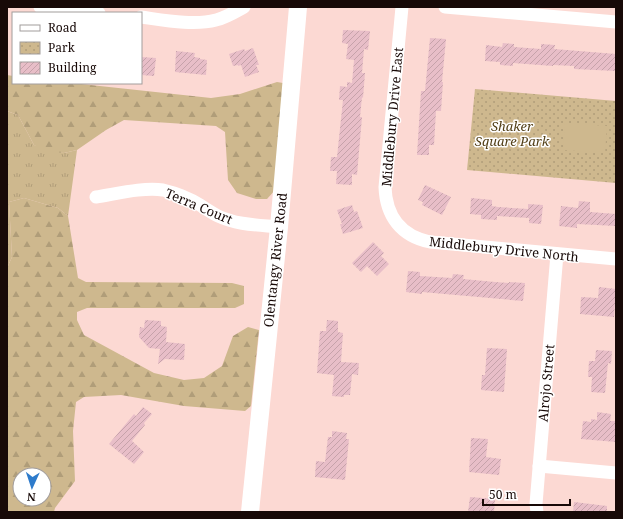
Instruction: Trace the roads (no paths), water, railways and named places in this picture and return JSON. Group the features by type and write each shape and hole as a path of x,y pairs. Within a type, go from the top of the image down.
{"main road":[{"name":"Olentangy River Road","path":"250,512 279,227 298,7"}],"street":[{"path":"40,7 89,12"},
{"path":"142,17 204,22 217,20 244,7"},
{"name":"Middlebury Drive East","path":"397,224 388,207 385,197 385,187 402,7"},
{"path":"446,7 616,22"},
{"name":"Terra Court","path":"96,197 145,190 161,190 188,199 218,216 236,223 279,227"},
{"name":"Middlebury Drive North","path":"397,224 412,236 430,242 616,260"},
{"name":"Alrojo Street","path":"537,512 536,504 557,254"},
{"path":"539,466 616,473"}],"park label":[{"name":"Shaker Square Park","path":"512,134"}]}
